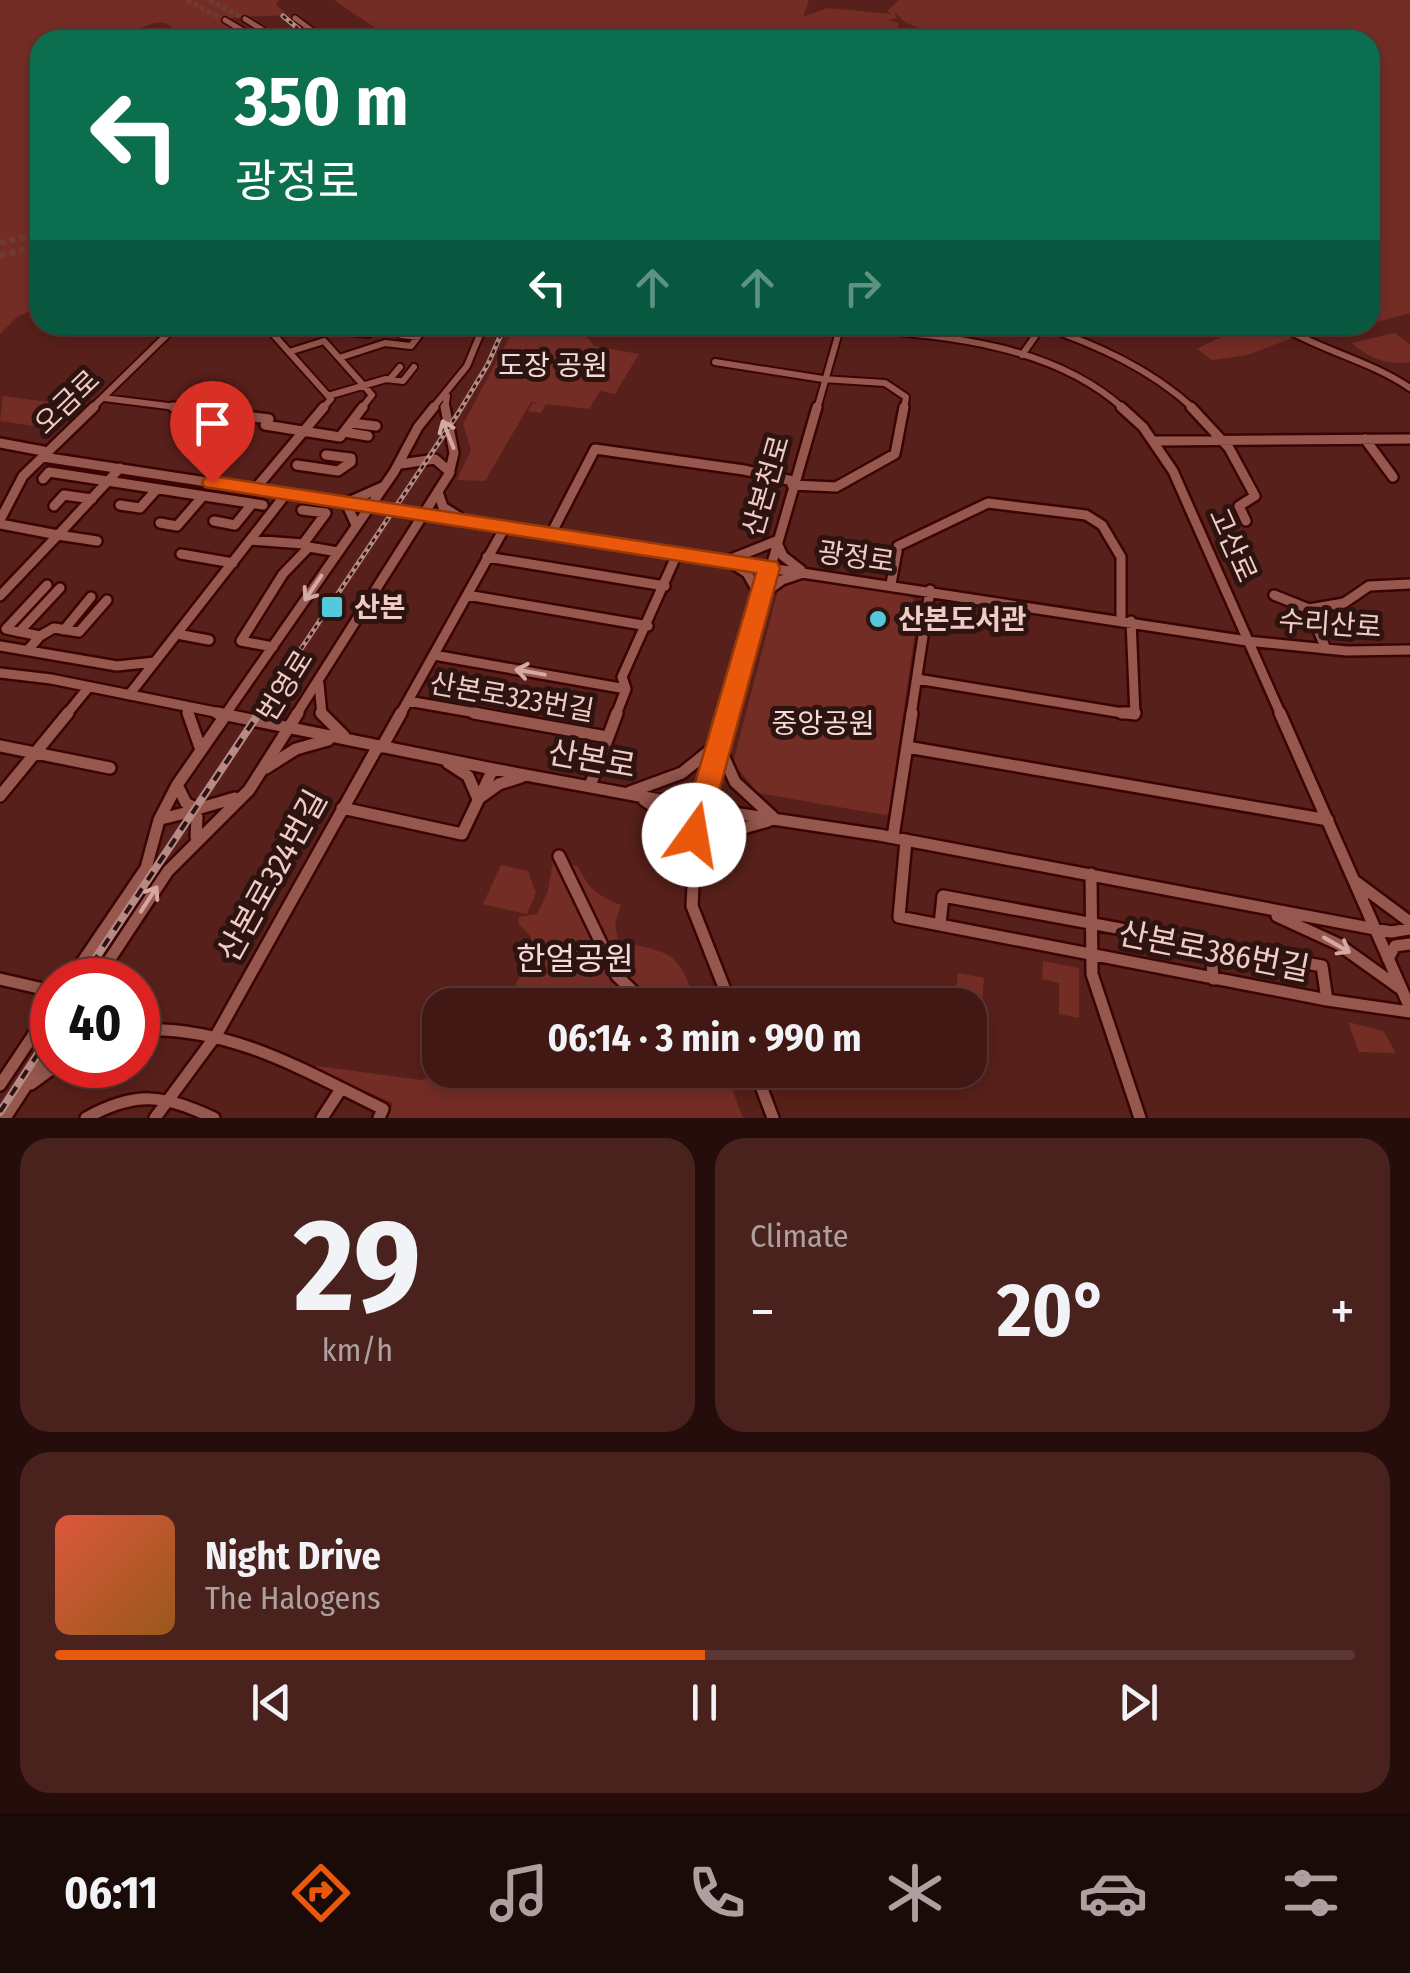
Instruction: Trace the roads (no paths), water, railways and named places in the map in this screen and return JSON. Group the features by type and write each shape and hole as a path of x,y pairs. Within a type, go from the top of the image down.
{"street":[{"path":"295,18 311,30"},
{"path":"245,19 263,30"},
{"path":"225,20 242,30"},
{"name":"오금로","path":"0,522 23,476 168,335"},
{"path":"255,489 330,403 274,335"},
{"path":"289,352 324,342 329,335"},
{"path":"339,358 398,335"},
{"path":"385,343 411,346 418,337 410,335"},
{"name":"번영로","path":"85,958 146,868 159,820 178,785 398,466 418,428 467,366 480,335"},
{"name":"산본천로","path":"724,988 692,906 692,855 700,807 838,335"},
{"name":"고산로","path":"910,335 972,343 1065,370 1102,388 1130,410 1156,441 1410,1010"},
{"path":"1022,355 1035,335"},
{"path":"1067,335 1144,372 1198,412 1223,440 1256,496 1239,506 1246,521"},
{"path":"1295,335 1389,372 1410,388"},
{"path":"104,398 269,420 264,424 340,437 372,395 324,342"},
{"path":"551,534 595,449 836,487 895,454 906,397 885,383 823,379 715,362"},
{"path":"390,379 400,366"},
{"path":"328,396 390,379 403,381 414,367"},
{"path":"448,393 442,418 454,445 450,472"},
{"path":"350,423 376,426"},
{"path":"344,432 368,436"},
{"path":"1156,441 1410,439"},
{"path":"1366,440 1393,477"},
{"name":"광정로","path":"0,443 37,449 43,451 43,456 1248,640"},
{"path":"297,465 338,471 351,462 351,458 326,454"},
{"path":"398,466 416,458 433,458 448,465 450,472"},
{"path":"0,596 120,468"},
{"path":"42,479 50,472 258,504 236,524 214,522"},
{"name":"번영로","path":"111,958 168,871 249,790 450,472"},
{"path":"356,525 346,503 384,486"},
{"path":"120,505 140,508 157,489"},
{"path":"438,492 444,506 466,520"},
{"path":"130,695 286,494"},
{"path":"54,506 64,495 92,498"},
{"path":"160,523 177,526 204,496"},
{"path":"890,584 898,546 988,503 1075,512 1102,526 1121,557 1135,715 917,679"},
{"path":"251,540 302,544 326,514 302,510"},
{"path":"408,537 431,522 466,520"},
{"path":"0,522 97,541"},
{"name":"산본로323번길","path":"380,746 504,527"},
{"path":"719,560 751,554 776,541 783,556 808,573"},
{"path":"273,647 241,641 268,595 309,547 338,552"},
{"path":"181,554 233,563"},
{"path":"590,786 626,689 622,677 677,554"},
{"path":"487,557 665,586"},
{"path":"719,560 747,573 760,596 782,580 808,573"},
{"path":"1274,595 1309,609 1344,603 1369,586 1410,584"},
{"path":"40,636 6,628 47,585"},
{"path":"19,632 60,588"},
{"path":"930,590 907,747 897,915 1092,955"},
{"path":"467,595 648,626"},
{"path":"64,630 92,597"},
{"path":"28,650 54,628 79,632 107,600"},
{"path":"1309,609 1326,649"},
{"path":"177,634 209,640"},
{"name":"수리산로","path":"1248,640 1326,649 1410,650"},
{"path":"0,646 117,666 155,662"},
{"name":"산본로323번길","path":"434,655 626,689"},
{"name":"산본로","path":"0,673 700,807 900,838 1265,911 1391,932 1410,926"},
{"path":"320,678 318,711 351,740"},
{"path":"0,796 88,688"},
{"name":"산본로323번길","path":"408,700 608,737"},
{"path":"186,706 202,750"},
{"path":"259,774 307,744 351,740"},
{"path":"628,793 682,772 718,744 741,790 775,819"},
{"path":"0,746 110,768"},
{"name":"산본로324번길","path":"156,1118 217,1034 380,746"},
{"path":"907,747 1328,820"},
{"path":"441,758 468,776 478,799"},
{"path":"342,808 462,834 493,769"},
{"path":"478,799 498,784 531,776"},
{"path":"178,785 186,803 197,808 229,802 249,790"},
{"path":"628,793 658,807 692,855 726,833 775,819"},
{"path":"159,820 188,812 197,817 196,840"},
{"path":"560,856 591,917 615,978 624,988"},
{"name":"산본로386번길","path":"1090,874 1092,974 1140,1118"},
{"path":"1354,880 1410,926"},
{"path":"940,924 943,896"},
{"name":"산본로386번길","path":"943,896 1322,966 1327,1000 1092,955"},
{"path":"1265,911 1338,944 1402,990"},
{"path":"1391,932 1410,942"},
{"path":"1388,959 1394,946 1410,942"},
{"path":"1210,946 1213,979"},
{"path":"0,979 30,986"},
{"path":"1327,1000 1410,1010"},
{"path":"160,1027 217,1034 341,1090 381,1114"},
{"path":"0,1086 30,1040"},
{"path":"5,1118 30,1080"},
{"path":"24,1089 30,1085"},
{"path":"762,1088 773,1118"},
{"path":"322,1118 341,1090"},
{"path":"86,1118 129,1099 170,1098 214,1118"}],"tunnel":[{"path":"187,0 225,20"},
{"path":"209,0 245,19"},
{"path":"0,243 30,236"},
{"path":"0,256 30,248"}],"railway":[{"path":"283,16 300,30"},
{"path":"257,715 459,412 501,335"},
{"path":"96,958 259,713"},
{"path":"0,1112 30,1066"}],"place":[{"name":"산본","path":"332,607"},
{"name":"산본도서관","path":"878,619"}],"park label":[{"name":"도장 공원","path":"553,365"},
{"name":"중앙공원","path":"823,723"},
{"name":"한얼공원","path":"575,959"}]}
